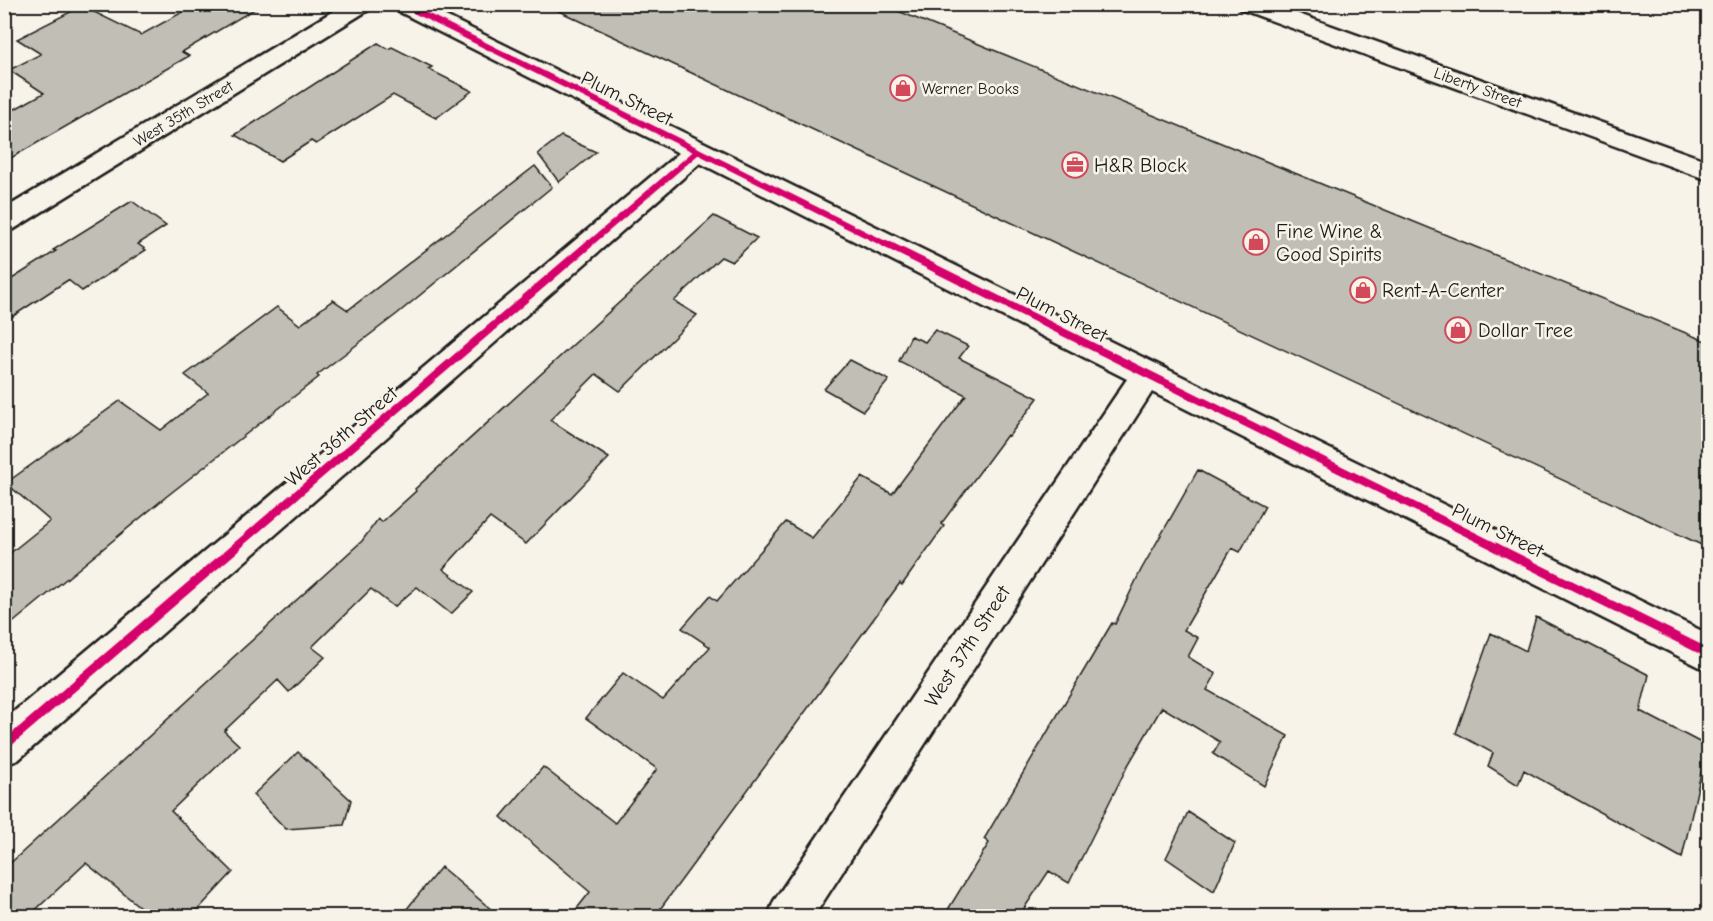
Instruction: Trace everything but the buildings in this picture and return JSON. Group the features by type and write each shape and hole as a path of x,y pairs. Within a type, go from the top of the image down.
{"street":[{"name":"West 35th Street","path":"4,222 362,4"},
{"name":"Plum Street","path":"402,4 1708,653"},
{"name":"Liberty Street","path":"1248,4 1708,171"},
{"name":"West 36th Street","path":"4,746 698,151"},
{"name":"West 37th Street","path":"789,916 1146,375"}],"cycle path":[{"path":"402,4 1708,653"},
{"path":"4,746 698,151"}],"place":[{"name":"Werner Books","path":"903,88"},
{"name":"H&R Block","path":"1075,165"},
{"name":"Fine Wine & Good Spirits","path":"1256,242"},
{"name":"Rent-A-Center","path":"1363,290"},
{"name":"Dollar Tree","path":"1458,330"}]}
